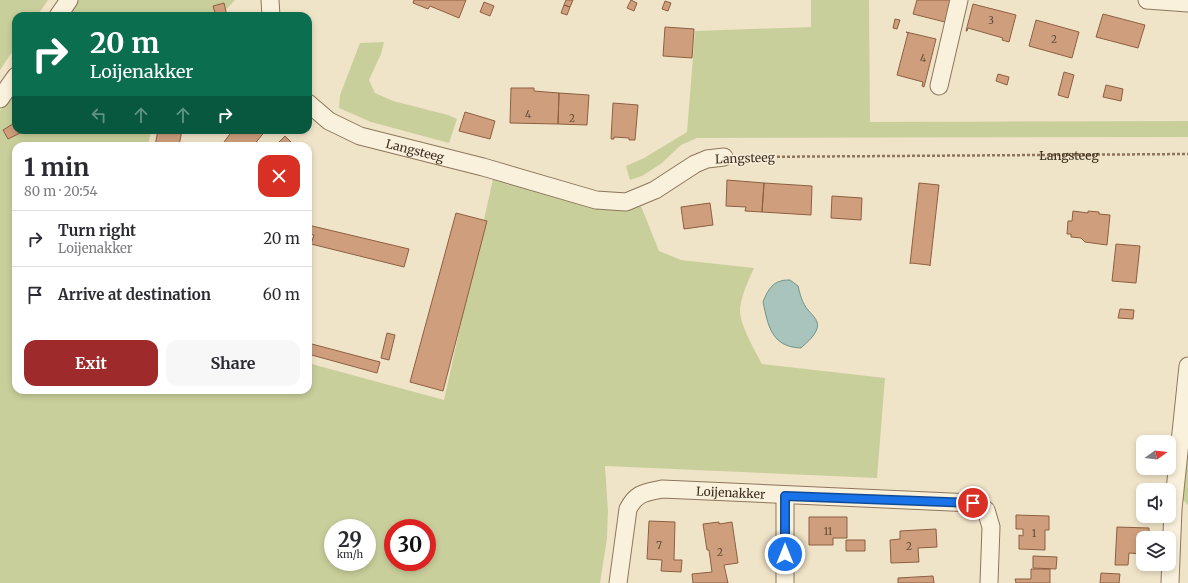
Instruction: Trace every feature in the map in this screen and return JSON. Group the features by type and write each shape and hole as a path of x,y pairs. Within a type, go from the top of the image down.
{"street":[{"path":"61,12 69,0"},
{"path":"270,0 271,12"},
{"path":"939,86 959,0"},
{"path":"1147,0 1188,3"},
{"path":"0,99 12,82"},
{"name":"Langsteeg","path":"312,106 329,121 360,136 483,167 596,200 626,202 654,190 695,164 708,159 724,157"},
{"path":"1170,583 1181,510 1188,366"},
{"name":"Loijenakker","path":"618,583 628,509 634,499 645,493 662,489 785,496 973,503 986,510 991,527 989,583"},
{"path":"785,496 785,583"}],"path":[{"name":"Langsteeg","path":"724,157 1188,154"}],"green space":[{"path":"0,0 48,0 40,12 12,12 12,52 0,70"},
{"path":"76,0 235,0 224,12 68,12"},
{"path":"811,0 869,0 870,122 1188,121 1188,137 697,138 681,145 662,163 642,176 630,180 626,166 644,158 687,132 695,31 811,27"},
{"path":"384,42 381,54 369,80 375,93 393,101 448,115 457,119 449,143 371,122 339,108 340,95 360,43"},
{"path":"12,94 12,134 150,134 149,142 12,142 12,394 312,394 312,364 444,400 493,179 606,209 626,209 641,206 659,251 681,260 754,268 742,298 740,315 748,337 762,364 885,378 877,478 605,466 608,511 607,538 600,583 0,583 0,111"},
{"path":"1188,443 1188,505 1183,500 1182,496"}],"water":[{"path":"790,280 798,286 804,304 816,319 818,325 813,336 801,348 783,344 777,339 769,326 763,302 767,292 774,284 777,282"}],"building":[{"path":"414,0 466,0 459,18 430,6 428,9 413,3"},
{"path":"566,0 573,0 570,7 564,5"},
{"path":"631,0 637,3 634,11 627,8"},
{"path":"917,0 951,0 945,22 913,14"},
{"path":"665,1 671,3 668,11 662,9"},
{"path":"484,2 494,6 490,16 480,12"},
{"path":"224,3 226,12 215,12 213,6"},
{"path":"973,4 1016,15 1009,42 1002,40 1003,38 968,28 966,31"},
{"path":"564,5 570,7 567,15 561,13"},
{"path":"1103,14 1145,25 1138,48 1096,37"},
{"path":"895,19 900,20 897,29 893,28"},
{"path":"1036,20 1079,32 1072,58 1029,46"},
{"path":"665,27 694,29 692,58 663,56"},
{"path":"906,32 936,39 924,87 922,86 923,82 897,75 908,33"},
{"path":"1064,72 1074,75 1068,98 1058,95"},
{"path":"998,74 1009,77 1007,85 996,81"},
{"path":"1106,85 1123,89 1121,101 1103,97"},
{"path":"511,88 534,88 534,91 559,93 558,124 510,123"},
{"path":"559,93 589,95 587,125 558,124"},
{"path":"613,103 638,105 635,140 614,137 614,139 611,139"},
{"path":"465,112 495,121 490,139 459,131"},
{"path":"12,124 12,134 18,134 8,139 3,130"},
{"path":"157,134 181,134 180,142 156,142"},
{"path":"230,134 263,134 256,142 224,142"},
{"path":"285,136 291,142 279,142"},
{"path":"727,180 764,183 762,212 745,211 746,207 726,206"},
{"path":"764,183 812,186 811,215 762,212"},
{"path":"919,183 939,185 930,266 910,264"},
{"path":"832,196 862,198 861,220 831,218"},
{"path":"710,203 713,225 684,229 681,207"},
{"path":"1073,211 1088,213 1088,211 1099,212 1099,214 1110,215 1107,245 1085,242 1081,238 1071,237 1071,234 1067,234 1068,221 1072,221"},
{"path":"456,213 487,221 443,391 410,382"},
{"path":"312,226 409,249 404,267 312,244 314,235 312,235"},
{"path":"1116,244 1140,246 1136,283 1112,281"},
{"path":"1120,309 1134,310 1133,319 1118,318"},
{"path":"387,333 395,335 389,360 381,358"},
{"path":"312,344 380,362 377,373 312,355"},
{"path":"1016,515 1049,516 1049,530 1045,530 1045,550 1019,549 1019,535 1023,536 1023,529 1016,529"},
{"path":"809,517 847,517 847,538 833,538 833,545 809,545"},
{"path":"649,521 675,522 674,560 682,560 681,572 661,571 662,560 647,559"},
{"path":"719,522 719,524 732,522 738,563 724,565 728,583 693,583 692,574 712,572 703,524"},
{"path":"1117,527 1149,528 1149,531 1136,531 1136,554 1129,553 1128,565 1115,565"},
{"path":"936,529 937,547 918,548 919,562 891,563 890,540 900,539 900,531"},
{"path":"846,540 865,540 865,551 846,551"},
{"path":"1033,556 1057,557 1056,569 1033,568"},
{"path":"1031,569 1050,569 1050,583 1016,583 1015,579 1031,579"},
{"path":"1101,573 1120,574 1119,583 1100,583"},
{"path":"933,576 934,583 898,583 898,578"}],"route":[{"path":"785,554 785,496 973,503"}]}
